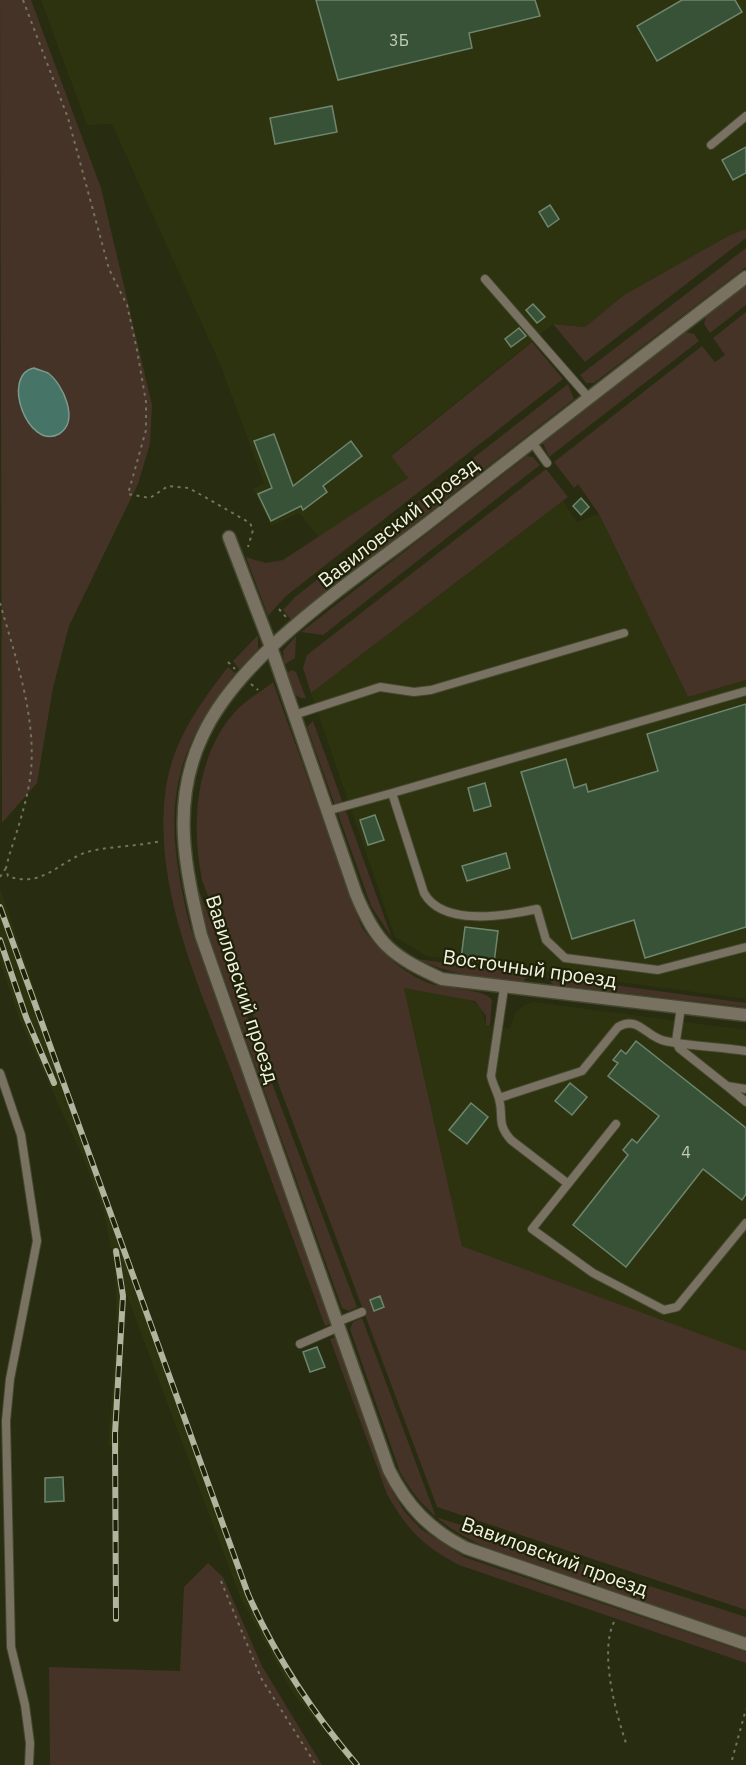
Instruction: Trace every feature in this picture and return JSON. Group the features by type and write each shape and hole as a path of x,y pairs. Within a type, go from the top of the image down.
{"street":[{"name":"Вавиловский проезд","path":"746,277 271,647 221,704 202,735 189,768 182,825 184,860 201,935 389,1470 411,1508 428,1524 466,1548 746,1644"},
{"name":"Восточный проезд","path":"229,537 271,647 356,894 367,920 381,942 415,966 442,979 746,1015"}],"lane":[{"path":"711,145 746,116"},
{"path":"484,279 588,398"},
{"path":"532,442 547,463"},
{"path":"294,715 380,687 414,692 431,690 624,633"},
{"path":"327,811 746,691"},
{"path":"392,793 424,893 428,900 441,910 489,918 537,909 546,940 565,958 658,970 746,947"},
{"path":"504,988 491,1076 493,1087 499,1098 499,1119 504,1132 567,1183"},
{"path":"681,1007 676,1041 679,1048 746,1102"},
{"path":"499,1098 582,1071 618,1027 624,1023 633,1023 657,1038 746,1051"},
{"path":"0,1073 21,1136 37,1241 10,1379 6,1421 11,1647 25,1705 30,1743 29,1765"},
{"path":"727,1086 746,1089"},
{"path":"616,1124 532,1229 593,1273 656,1308 664,1310 677,1307 744,1228"},
{"path":"300,1344 362,1312"}],"path":[{"path":"23,0 68,118 109,269 127,305 137,350 146,402 146,430 128,495 150,498 168,486 180,486 208,497 242,517 253,530 251,541 238,562"},
{"path":"0,603 19,673 31,747 31,772 26,797 6,868 0,877"},
{"path":"279,609 290,621"},
{"path":"228,662 237,671"},
{"path":"6,868 8,876 20,880 37,879 94,850 134,847 161,841"},
{"path":"221,1581 261,1678 316,1765"},
{"path":"614,1622 609,1633 612,1686 616,1713 627,1746"},
{"path":"732,1760 746,1709"}],"shaded area":[{"path":"0,0 31,0 101,188 152,405 150,444 138,484 69,626 53,688 37,783 2,823"},
{"path":"41,0 746,0 746,229 730,235 624,295 585,327 553,324 391,455 408,478 320,538 299,513 271,526 253,489 264,483 220,364 112,124 87,125"},
{"path":"746,229 746,238 585,362 553,324 585,327 624,295 730,235"},
{"path":"746,248 746,267 594,383 586,383 580,375"},
{"path":"746,286 746,305 710,333 704,324 706,316"},
{"path":"746,312 746,680 688,697 599,514 578,484 574,488 554,462 702,346 715,362 725,355 713,338"},
{"path":"686,332 694,334 699,341 549,457 543,443"},
{"path":"532,342 563,379 286,596 268,616 246,557 266,563 283,560 408,478 391,456"},
{"path":"568,384 574,399 291,620 283,610 295,597"},
{"path":"527,456 533,457 540,465 323,635 301,632"},
{"path":"546,469 568,497 311,693 303,668 307,655"},
{"path":"563,501 577,522 599,514 688,697 746,680 746,999 426,956 395,937 311,693"},
{"path":"258,635 258,649 239,669 233,661"},
{"path":"296,636 295,658 284,665 283,651"},
{"path":"228,667 235,673 212,705 195,735 183,764 176,793 174,823 176,854 190,926 331,1324 325,1326 195,976 173,904 166,868 163,831 165,795 173,759 196,711"},
{"path":"292,670 296,672 306,698 297,696 292,690 285,674"},
{"path":"273,682 362,928 391,959 416,977 433,984 481,993 492,1000 490,1026 486,1025 486,1016 475,1001 404,988 462,1246 746,1351 746,1610 437,1507 202,880 197,815 199,793 211,750 234,713"},
{"path":"313,721 392,938 371,906 307,727"},
{"path":"195,880 357,1307 349,1311 342,1308 208,933"},
{"path":"0,888 89,1149 251,1593 267,1631 300,1687 361,1765 352,1765 293,1693 241,1599 127,1296 118,1434 121,1448 108,1445 117,1334 115,1269 104,1212 82,1155 20,1021 0,961"},
{"path":"417,959 529,974 522,983 468,975"},
{"path":"547,976 746,1003 746,1007 553,985"},
{"path":"404,988 466,997 481,1007 486,1025 509,1029 516,1012 524,1005 534,1002 746,1030 746,1351 462,1246"},
{"path":"362,1318 436,1517 409,1487 400,1472 350,1329 353,1322"},
{"path":"336,1337 392,1491 405,1512 421,1529 464,1557 746,1652 746,1663 459,1565 426,1544 409,1527 387,1494 330,1339"},
{"path":"437,1517 746,1617 746,1636 497,1552 467,1538"},
{"path":"208,1563 223,1577 262,1666 322,1765 50,1765 49,1667 180,1671 184,1587"}],"water":[{"path":"34,368 54,378 64,394 69,412 68,421 59,434 48,436 37,432 22,410 19,384 24,374"}],"building":[{"path":"316,0 535,0 540,16 469,33 472,48 338,80"},
{"path":"682,0 735,0 742,12 657,61 637,26"},
{"path":"332,106 337,132 275,144 270,118"},
{"path":"746,147 746,173 733,180 722,160"},
{"path":"550,205 559,219 548,227 539,212"},
{"path":"533,304 545,317 537,323 526,310"},
{"path":"519,328 526,336 511,347 505,339"},
{"path":"274,434 293,486 351,441 362,456 323,486 327,492 303,510 301,506 271,521 258,494 272,488 254,441"},
{"path":"581,498 589,507 581,515 573,506"},
{"path":"746,704 746,927 645,958 634,920 572,939 521,772 566,759 574,788 586,784 588,792 658,771 647,734"},
{"path":"485,783 491,806 474,811 468,788"},
{"path":"375,815 384,840 368,845 360,820"},
{"path":"506,853 510,868 467,881 462,866"},
{"path":"465,927 498,931 494,963 461,959"},
{"path":"636,1041 746,1128 746,1194 742,1200 703,1169 626,1267 573,1225 628,1155 623,1150 632,1139 637,1143 659,1116 608,1076 618,1063 613,1060 621,1050 626,1054"},
{"path":"570,1083 587,1097 572,1115 555,1101"},
{"path":"471,1103 488,1117 467,1144 449,1130"},
{"path":"380,1296 384,1307 374,1311 370,1300"},
{"path":"317,1347 325,1367 310,1372 303,1352"},
{"path":"63,1477 64,1501 45,1502 45,1478"}],"railway":[{"path":"0,907 248,1594 296,1684 357,1765"},
{"path":"0,940 26,1017 54,1083"},
{"path":"116,1251 123,1296 115,1434 116,1619"}]}
